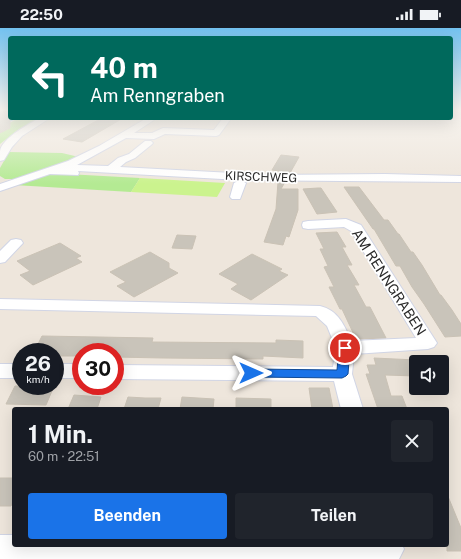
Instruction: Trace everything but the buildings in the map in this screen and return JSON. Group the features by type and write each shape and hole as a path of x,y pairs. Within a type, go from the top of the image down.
{"street":[{"path":"0,158 4,150 21,134"},
{"path":"0,188 62,167 102,148 124,135 154,136 158,134"},
{"path":"110,170 122,160 132,156 148,143"},
{"name":"KIRSCHWEG","path":"62,167 268,178 385,177 461,179"},
{"path":"48,171 240,183 299,185"},
{"path":"236,197 240,183"},
{"name":"AM RENNGRABEN","path":"308,225 346,223 356,228 428,343 345,348"},
{"path":"0,242 16,243 0,259"},
{"path":"0,304 320,311 335,323 345,348 342,374 351,407"},
{"path":"0,371 12,371"},
{"path":"124,372 342,374"},
{"path":"0,549 245,555 390,551"}],"green space":[{"path":"0,134 13,134 0,144"},
{"path":"9,152 62,153 79,157 57,166 16,179 5,179 0,176 0,168"},
{"path":"48,173 140,178 131,192 14,185"},
{"path":"140,178 225,183 217,197 131,192"}],"route":[{"path":"251,373 342,374 345,348"}]}
